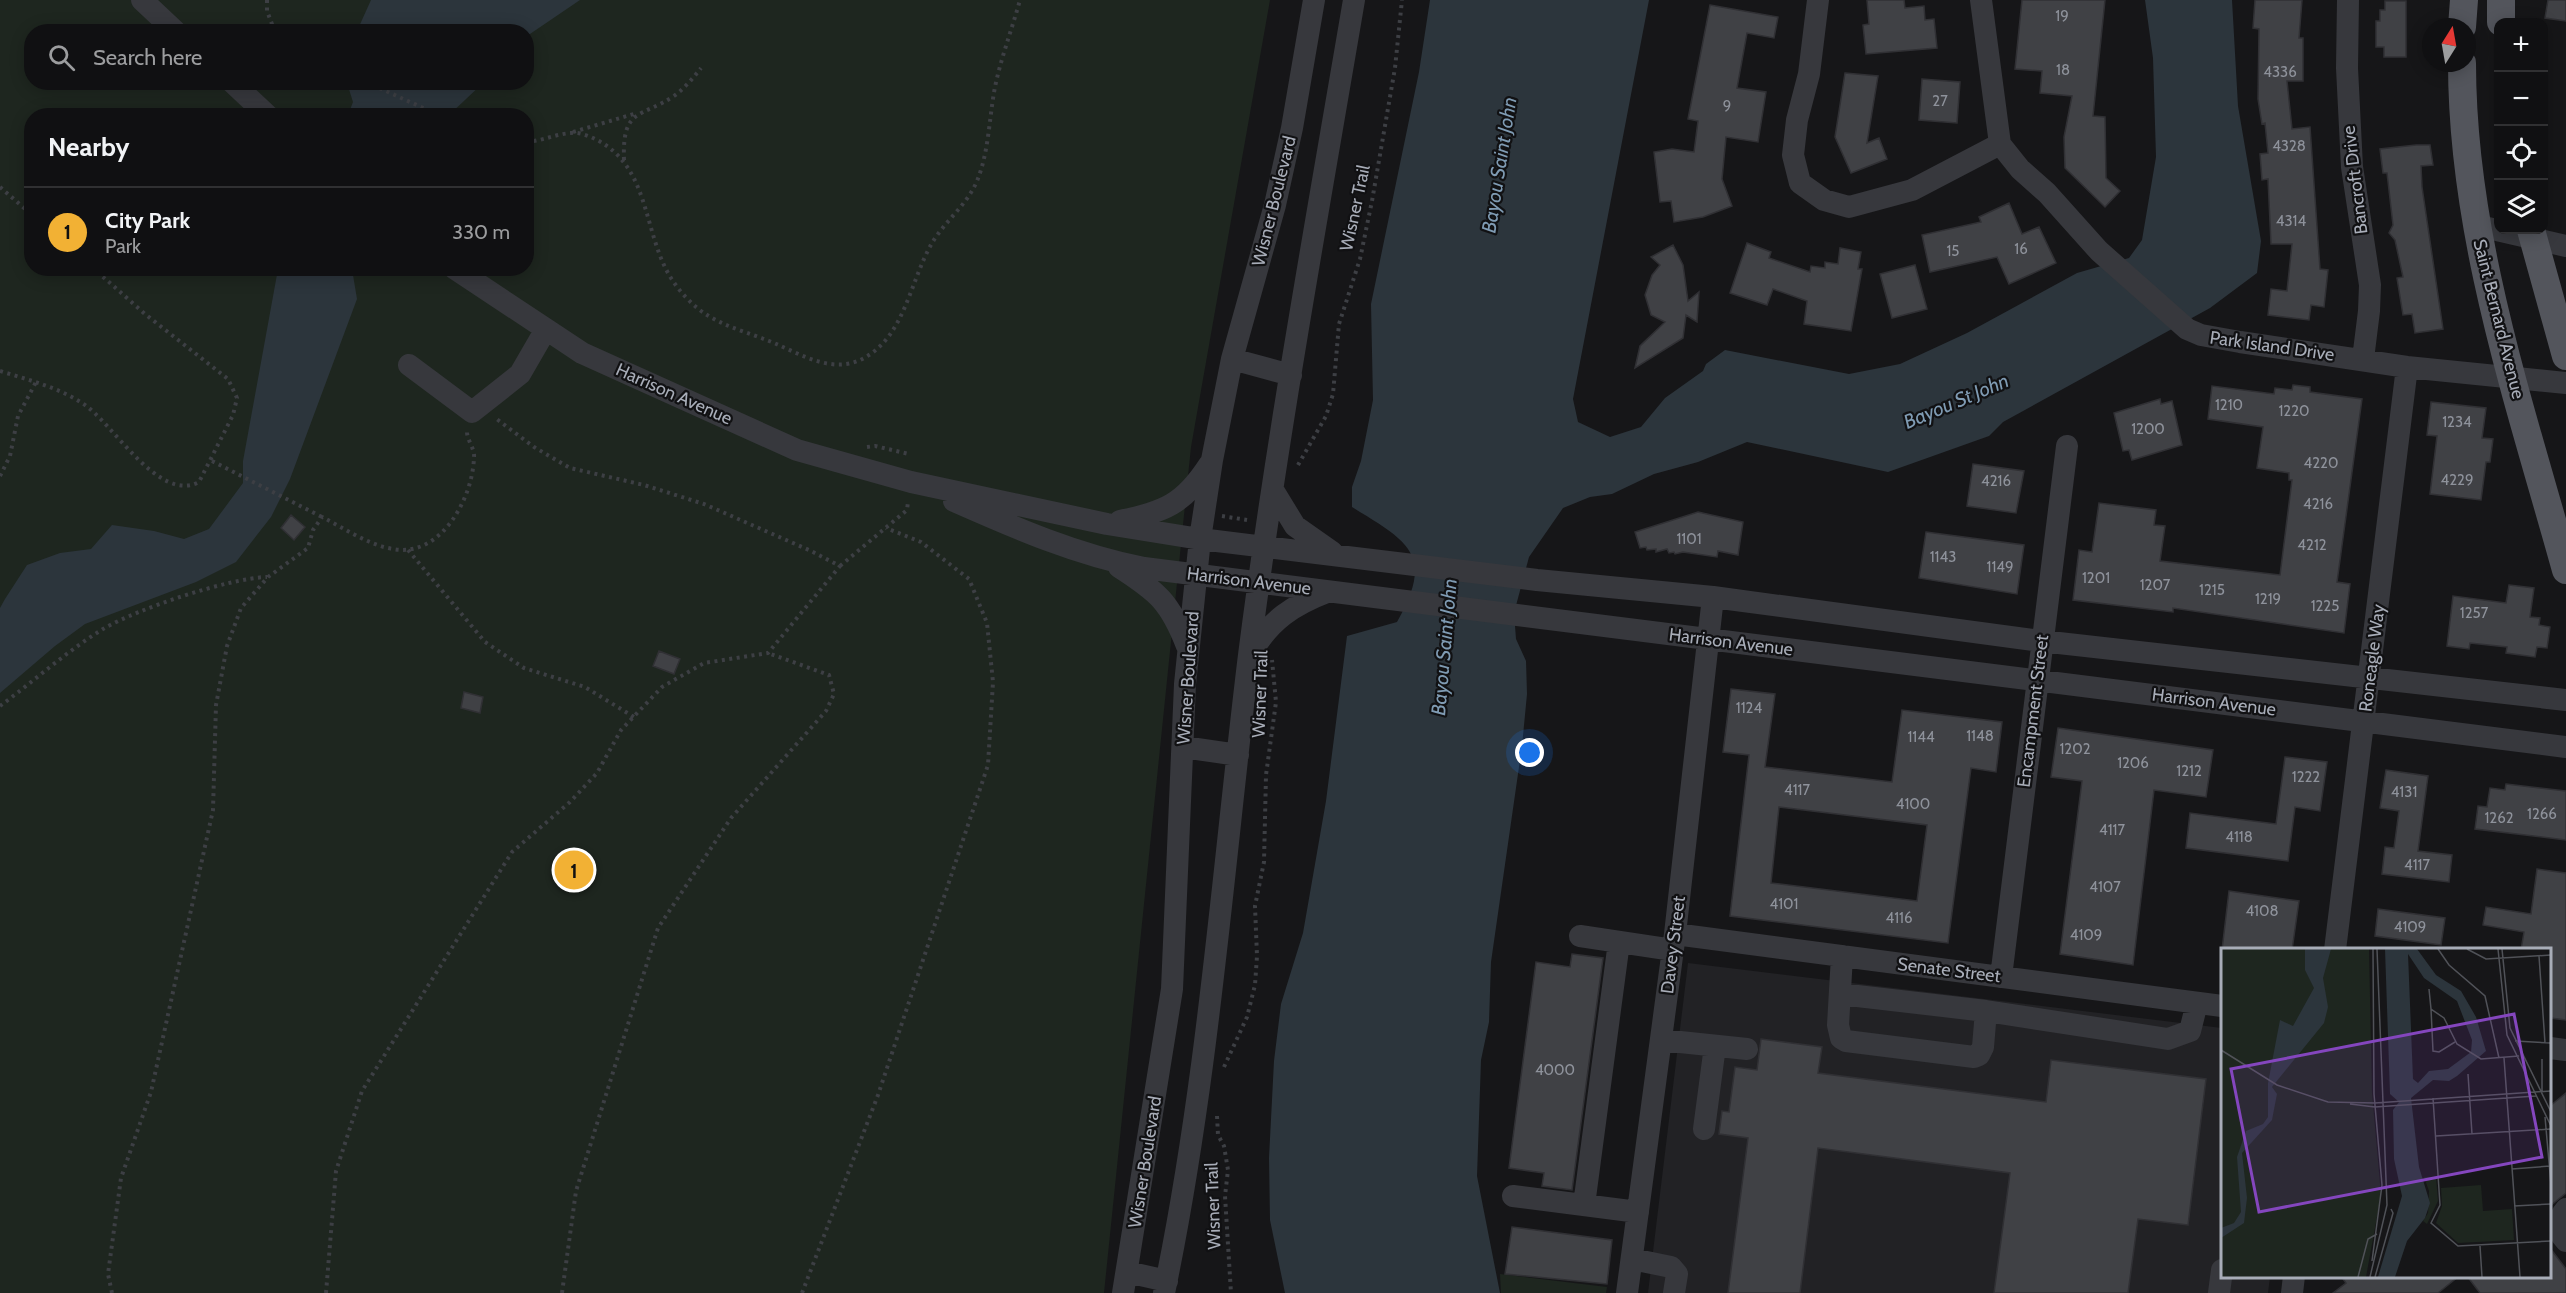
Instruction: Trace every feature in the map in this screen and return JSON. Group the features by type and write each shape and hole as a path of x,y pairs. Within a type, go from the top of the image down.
{"main road":[{"path":"2463,18 2464,0"},
{"path":"2500,18 2501,0"},
{"name":"Saint Bernard Avenue","path":"2462,72 2467,167 2475,225 2566,570"},
{"path":"2532,234 2566,356"}],"street":[{"path":"142,0 168,24"},
{"name":"Wisner Boulevard","path":"1125,1283 1172,989 1188,649 1200,539 1212,460 1232,358 1275,205 1292,128 1314,0"},
{"path":"1125,1283 1166,1287 1183,1205 1211,1004 1249,655 1264,546 1354,0"},
{"path":"1818,0 1809,74 1797,120 1793,155 1800,183 1824,200 1849,207 1912,190 2000,144 1981,0"},
{"name":"Bancroft Drive","path":"2348,0 2347,68 2352,167 2370,285 2369,311 2362,359"},
{"path":"240,90 260,108"},
{"name":"Park Island Drive","path":"2000,144 2020,170 2047,193 2098,251 2187,329 2200,335 2407,367 2566,383"},
{"path":"2475,225 2494,228"},
{"path":"2532,234 2566,246"},
{"name":"Harrison Avenue","path":"466,276 582,353 797,450 911,482 1107,524 1200,539 1537,580 1713,597 2041,641 2566,700"},
{"path":"409,365 472,412 520,374 546,329"},
{"path":"1232,358 1292,375"},
{"name":"Roneagle Way","path":"2335,948 2407,367"},
{"name":"Encampment Street","path":"2001,976 2067,447"},
{"path":"1107,524 1167,509 1195,486 1212,460"},
{"name":"Harrison Avenue","path":"911,482 1002,522 1110,561 1196,575 1392,597 2566,747"},
{"path":"1273,490 1295,526 1336,554"},
{"path":"1110,561 1158,595 1175,615 1188,649"},
{"path":"1249,655 1263,633 1282,614 1299,603 1331,591"},
{"name":"Davey Street","path":"1627,1293 1674,942 1713,597"},
{"path":"1183,747 1238,755"},
{"name":"Senate Street","path":"1580,936 1619,942 1674,942 1842,956 2221,1006"},
{"path":"1584,1205 1619,942"},
{"path":"1842,956 1839,1033 1846,1041 1969,1057 1982,1052 1986,1011"},
{"path":"1840,994 1986,1011 2168,1039 2190,1031 2198,1003"},
{"path":"1661,1040 1747,1049"},
{"path":"1704,1129 1715,1046"},
{"path":"2551,1048 2566,1050"},
{"path":"1513,1196 1638,1212"},
{"path":"2566,1209 2560,1216 2558,1228 2566,1241"},
{"path":"1632,1259 1671,1267 1677,1274 1674,1293"},
{"path":"2219,1293 2222,1278"},
{"path":"2292,1293 2294,1278"}],"path":[{"path":"267,0 267,11 272,24"},
{"path":"572,132 602,143 624,161 646,207 665,268 676,285 705,314 727,327 826,364 846,364 864,359 879,347 895,329 932,243 968,198 977,181 984,160 996,84 1020,0"},
{"name":"Wisner Trail","path":"1297,473 1298,465 1326,416 1333,394 1339,324 1366,229 1395,68 1402,0"},
{"path":"534,140 572,132 638,112 674,96 701,68"},
{"path":"384,90 423,108"},
{"path":"624,161 626,135 638,112"},
{"path":"0,187 24,207"},
{"path":"0,371 56,388 85,404 152,473 177,485 191,486 199,482 212,461 233,415 237,398 228,379 145,314 102,276"},
{"path":"0,476 10,456 18,416 36,382"},
{"path":"487,412 534,447 570,468 644,485 704,504 840,566"},
{"path":"212,461 370,541 392,549 408,550 437,537 464,503 475,455 466,433 473,426"},
{"path":"768,653 840,566 907,510 911,482"},
{"path":"1212,515 1252,520"},
{"path":"112,1293 108,1274 121,1178 151,1092 213,810 216,705 227,646 241,609 268,577 308,548 313,530 322,516"},
{"path":"802,1293 878,1095 988,765 993,682 987,623 969,579 921,542 886,528"},
{"path":"408,550 485,642 524,668 551,679 585,687 634,717"},
{"path":"0,706 103,629 142,612 245,578 268,577"},
{"name":"Wisner Trail","path":"1223,1073 1247,1017 1255,985 1257,956 1255,906 1264,862 1266,775 1276,702 1271,672 1273,649"},
{"path":"327,1293 336,1171 362,1091 512,852 570,802 597,773 621,730 662,687 704,663 768,653 829,675 834,694 826,711 731,818 658,928 576,1191 562,1293"},
{"name":"Wisner Trail","path":"1217,1115 1218,1136 1224,1146 1228,1170 1225,1196 1231,1293"}],"shaded area":[{"path":"0,0 1270,0 1191,447 1104,1293 0,1293"},
{"path":"1688,963 2221,1028 2221,1278 2270,1278 2268,1293 1648,1293"},
{"path":"1500,1274 1607,1287 1606,1293 1501,1293"}],"water":[{"path":"371,0 580,0 534,31 534,24 360,24"},
{"path":"1430,0 1649,0 1573,399 1578,422 1610,437 1641,427 1665,398 1703,371 1706,364 1725,350 1849,374 1900,364 1967,333 2077,273 2129,258 2142,240 2156,157 2153,58 2145,0 2232,0 2238,106 2261,241 2257,273 2210,308 2003,422 1989,436 1888,472 1747,442 1698,462 1654,474 1612,494 1590,497 1563,508 1529,557 1514,613 1516,639 1526,661 1527,694 1522,746 1491,962 1489,1022 1481,1060 1477,1176 1500,1293 1285,1293 1270,1220 1269,1158 1274,1061 1281,1004 1303,933 1326,801 1347,636 1397,622 1409,599 1414,580 1414,565 1410,552 1401,540 1352,507 1352,487 1361,461 1373,400 1371,304 1419,72"},
{"path":"349,90 476,90 456,108 351,108 353,102"},
{"path":"277,276 353,276 357,299 290,479 271,517 236,562 196,582 85,624 55,646 0,693 0,608 27,565 60,553 91,549 112,525 154,531 184,539 209,529 243,483 243,461"}],"building":[{"path":"1867,0 1904,0 1905,8 1924,6 1925,20 1934,19 1937,48 1866,54 1863,25 1869,24"},
{"path":"2022,0 2105,0 2093,116 2105,117 2106,178 2120,191 2105,207 2065,168 2064,137 2072,96 2040,93 2042,71 2015,69"},
{"path":"2255,0 2302,0 2299,38 2303,38 2303,81 2287,81 2292,129 2310,127 2320,269 2328,270 2324,307 2311,305 2309,320 2268,315 2271,289 2287,291 2292,244 2271,244 2268,179 2262,180 2260,154 2268,153 2265,123 2262,124 2258,99 2259,29 2253,28"},
{"path":"2548,0 2566,0 2566,21 2545,18"},
{"path":"2385,1 2406,1 2406,57 2384,57 2384,47 2376,47 2376,21 2380,21 2380,10 2385,10"},
{"path":"1710,5 1778,17 1774,38 1747,33 1737,88 1766,92 1758,142 1726,137 1722,179 1732,206 1703,217 1674,222 1671,201 1660,202 1654,152 1672,149 1694,152 1698,121 1688,119"},
{"path":"1845,73 1878,76 1867,143 1879,138 1887,159 1851,173 1835,137"},
{"path":"1922,79 1960,82 1957,123 1919,120"},
{"path":"2430,145 2433,165 2421,166 2422,187 2443,329 2415,333 2412,314 2403,315 2397,278 2403,277 2395,240 2389,233 2393,225 2387,173 2383,173 2380,149"},
{"path":"2009,203 2022,234 2039,227 2056,263 2009,284 1997,257 1930,272 1922,235 1981,222 1979,217"},
{"path":"1747,243 1771,252 1769,258 1810,272 1811,266 1825,268 1825,262 1838,264 1840,248 1861,252 1858,269 1862,269 1851,331 1804,324 1807,301 1773,289 1767,305 1730,293"},
{"path":"1673,245 1683,265 1688,301 1699,292 1697,322 1686,315 1683,338 1635,368 1640,346 1665,322 1651,315 1645,295 1652,275 1660,265 1651,257"},
{"path":"1915,265 1927,309 1892,318 1880,274"},
{"path":"2293,385 2310,387 2310,392 2362,399 2337,582 2350,584 2344,633 2173,608 2173,612 2073,600 2079,550 2092,552 2099,503 2156,510 2154,525 2165,526 2160,561 2280,575 2292,480 2289,480 2289,473 2257,468 2263,427 2208,419 2212,386 2274,394 2275,388 2292,390"},
{"path":"2160,399 2161,404 2172,401 2182,445 2132,460 2129,450 2123,451 2114,413"},
{"path":"2431,402 2486,408 2482,438 2493,439 2490,462 2486,462 2481,500 2430,494 2437,436 2427,435"},
{"path":"1973,464 2024,471 2016,513 1967,506"},
{"path":"1698,512 1743,522 1738,555 1718,551 1717,557 1683,552 1675,554 1674,552 1669,553 1667,549 1656,552 1656,549 1640,548 1635,532"},
{"path":"291,515 305,527 294,540 281,528"},
{"path":"1926,532 2024,545 2017,594 1919,578"},
{"path":"2509,585 2534,588 2530,617 2540,618 2539,625 2550,627 2547,648 2537,647 2535,657 2506,653 2507,647 2470,643 2469,649 2447,646 2453,596 2506,603"},
{"path":"659,651 680,659 674,674 653,666"},
{"path":"1731,689 1775,694 1765,767 1892,782 1902,710 2002,722 1996,772 1971,768 1948,943 1730,916 1749,755 1723,752","holes":["1779,807 1927,825 1917,901 1771,883"]},
{"path":"464,692 483,697 480,713 461,708"},
{"path":"2058,728 2213,750 2206,797 2154,790 2133,965 2060,954 2082,781 2051,777"},
{"path":"2285,757 2327,762 2320,811 2295,807 2288,861 2186,848 2190,813 2276,824"},
{"path":"2386,770 2428,776 2418,851 2452,855 2449,882 2382,874 2385,847 2394,848 2399,811 2380,808"},
{"path":"2506,784 2566,791 2566,840 2475,829 2478,806 2487,807 2490,788 2505,790"},
{"path":"2537,869 2566,873 2566,1020 2551,1018 2551,948 2521,948 2524,932 2483,925 2486,907 2531,914"},
{"path":"2229,891 2299,901 2292,948 2222,948"},
{"path":"2378,909 2445,918 2441,945 2375,936"},
{"path":"1572,954 1603,958 1572,1190 1542,1186 1544,1173 1509,1168 1536,962 1570,967"},
{"path":"1761,1039 1822,1047 1818,1073 2046,1102 2051,1060 2206,1079 2188,1225 2138,1219 2128,1293 1994,1293 2010,1173 1818,1148 1800,1293 1728,1293 1748,1138 1719,1134 1722,1111 1729,1112 1735,1067 1757,1070"},
{"path":"2566,1093 2566,1193 2551,1205 2551,1105"},
{"path":"1512,1227 1612,1240 1607,1284 1505,1274"},
{"path":"2551,1249 2566,1269 2566,1293 2480,1293 2469,1278 2551,1278"},
{"path":"2342,1278 2457,1278 2438,1293 2333,1293 2346,1283"}],"place":[{"name":"City Park","path":"574,870"}],"water label":[{"name":"Bayou Saint John","path":"1499,165"},
{"name":"Bayou St John","path":"1956,401"},
{"name":"Bayou Saint John","path":"1444,647"}]}
